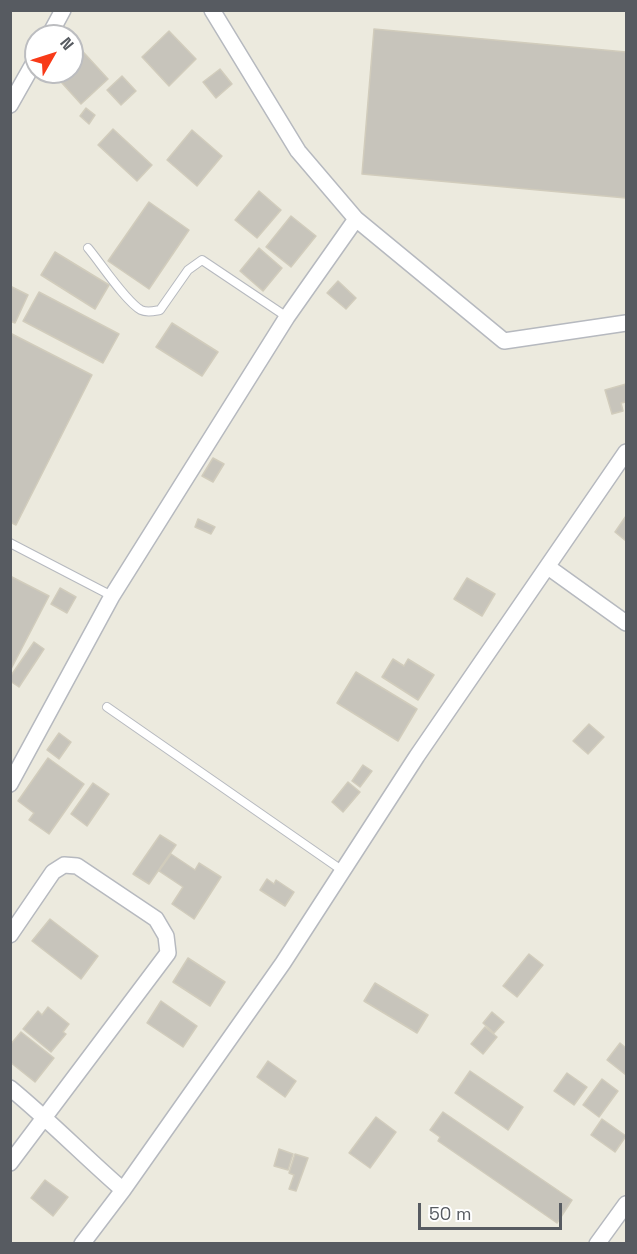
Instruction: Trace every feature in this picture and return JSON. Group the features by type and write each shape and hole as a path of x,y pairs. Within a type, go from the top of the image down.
{"street":[{"path":"55,24 63,10"},
{"path":"212,10 298,151 357,219 504,341 627,323"},
{"path":"10,105 24,80"},
{"path":"10,784 112,596 287,316 357,219"},
{"path":"82,1244 123,1190 283,963 417,756 627,452"},
{"path":"548,567 627,623"},
{"path":"10,935 53,872 64,866 77,866 156,919 166,936 168,953 10,1163"},
{"path":"10,1088 45,1116 83,1155 123,1190"},
{"path":"597,1244 627,1204"}],"lane":[{"path":"88,248 132,302 142,310 150,312 160,310 188,270 202,260 287,316"},
{"path":"10,543 112,596"},
{"path":"108,707 343,871"}],"building":[{"path":"374,29 626,52 626,198 362,174"},
{"path":"169,31 196,59 169,86 142,57"},
{"path":"84,53 108,79 81,104 63,84 84,84"},
{"path":"220,69 232,84 216,98 203,82"},
{"path":"122,76 136,91 121,105 107,90"},
{"path":"86,108 95,115 89,124 80,116"},
{"path":"113,129 152,165 137,181 98,145"},
{"path":"192,130 222,156 197,186 167,160"},
{"path":"259,191 281,210 257,238 235,220"},
{"path":"149,202 189,230 149,289 108,261"},
{"path":"291,216 316,236 291,267 266,247"},
{"path":"259,248 282,268 263,291 240,271"},
{"path":"55,252 109,285 95,309 41,275"},
{"path":"338,281 356,298 346,309 327,293"},
{"path":"10,286 28,295 15,323 10,321"},
{"path":"39,292 119,334 103,363 23,321"},
{"path":"172,323 218,352 202,376 156,347"},
{"path":"10,333 92,375 16,525 10,522"},
{"path":"626,384 626,402 621,403 623,411 612,414 605,390"},
{"path":"213,458 224,464 213,482 202,476"},
{"path":"626,516 626,541 615,532"},
{"path":"198,519 215,527 211,534 195,527"},
{"path":"10,576 49,596 10,671"},
{"path":"467,578 495,594 482,616 454,599"},
{"path":"60,588 76,597 67,613 51,604"},
{"path":"34,642 44,649 19,687 10,681 10,677"},
{"path":"393,659 404,666 408,659 434,675 418,700 382,677"},
{"path":"356,672 417,709 398,741 337,703"},
{"path":"589,724 604,737 588,754 573,741"},
{"path":"59,733 71,742 59,759 47,750"},
{"path":"48,758 84,784 49,834 29,820 34,813 18,801"},
{"path":"363,765 372,771 360,787 352,781"},
{"path":"348,782 360,792 343,812 332,802"},
{"path":"93,783 109,794 87,826 71,814"},
{"path":"160,835 176,845 149,884 133,874"},
{"path":"171,854 195,870 199,863 221,877 194,919 172,904 183,887 159,871"},
{"path":"267,879 274,884 276,880 294,892 285,906 260,890"},
{"path":"50,919 98,956 81,979 32,941"},
{"path":"529,954 543,965 517,997 503,986"},
{"path":"188,958 225,982 210,1006 173,982"},
{"path":"375,983 428,1015 417,1033 364,1001"},
{"path":"161,1001 197,1026 183,1047 147,1023"},
{"path":"48,1007 69,1024 63,1032 66,1034 51,1052 23,1029 38,1011 42,1015"},
{"path":"492,1012 504,1022 494,1033 483,1023"},
{"path":"485,1027 497,1037 483,1054 471,1044"},
{"path":"21,1032 54,1058 35,1082 10,1062 10,1045"},
{"path":"620,1043 626,1048 626,1075 607,1060"},
{"path":"268,1061 296,1081 285,1097 257,1077"},
{"path":"470,1071 523,1107 508,1130 455,1093"},
{"path":"567,1073 587,1087 574,1105 554,1091"},
{"path":"602,1079 618,1091 599,1117 583,1105"},
{"path":"443,1112 572,1200 557,1223 438,1141 440,1137 430,1130"},
{"path":"376,1117 396,1132 370,1168 349,1153"},
{"path":"602,1119 626,1136 615,1152 591,1135"},
{"path":"279,1149 293,1154 288,1170 274,1166"},
{"path":"295,1154 308,1158 296,1191 289,1189 294,1175 289,1173"},
{"path":"45,1180 68,1197 53,1216 31,1198"}]}
